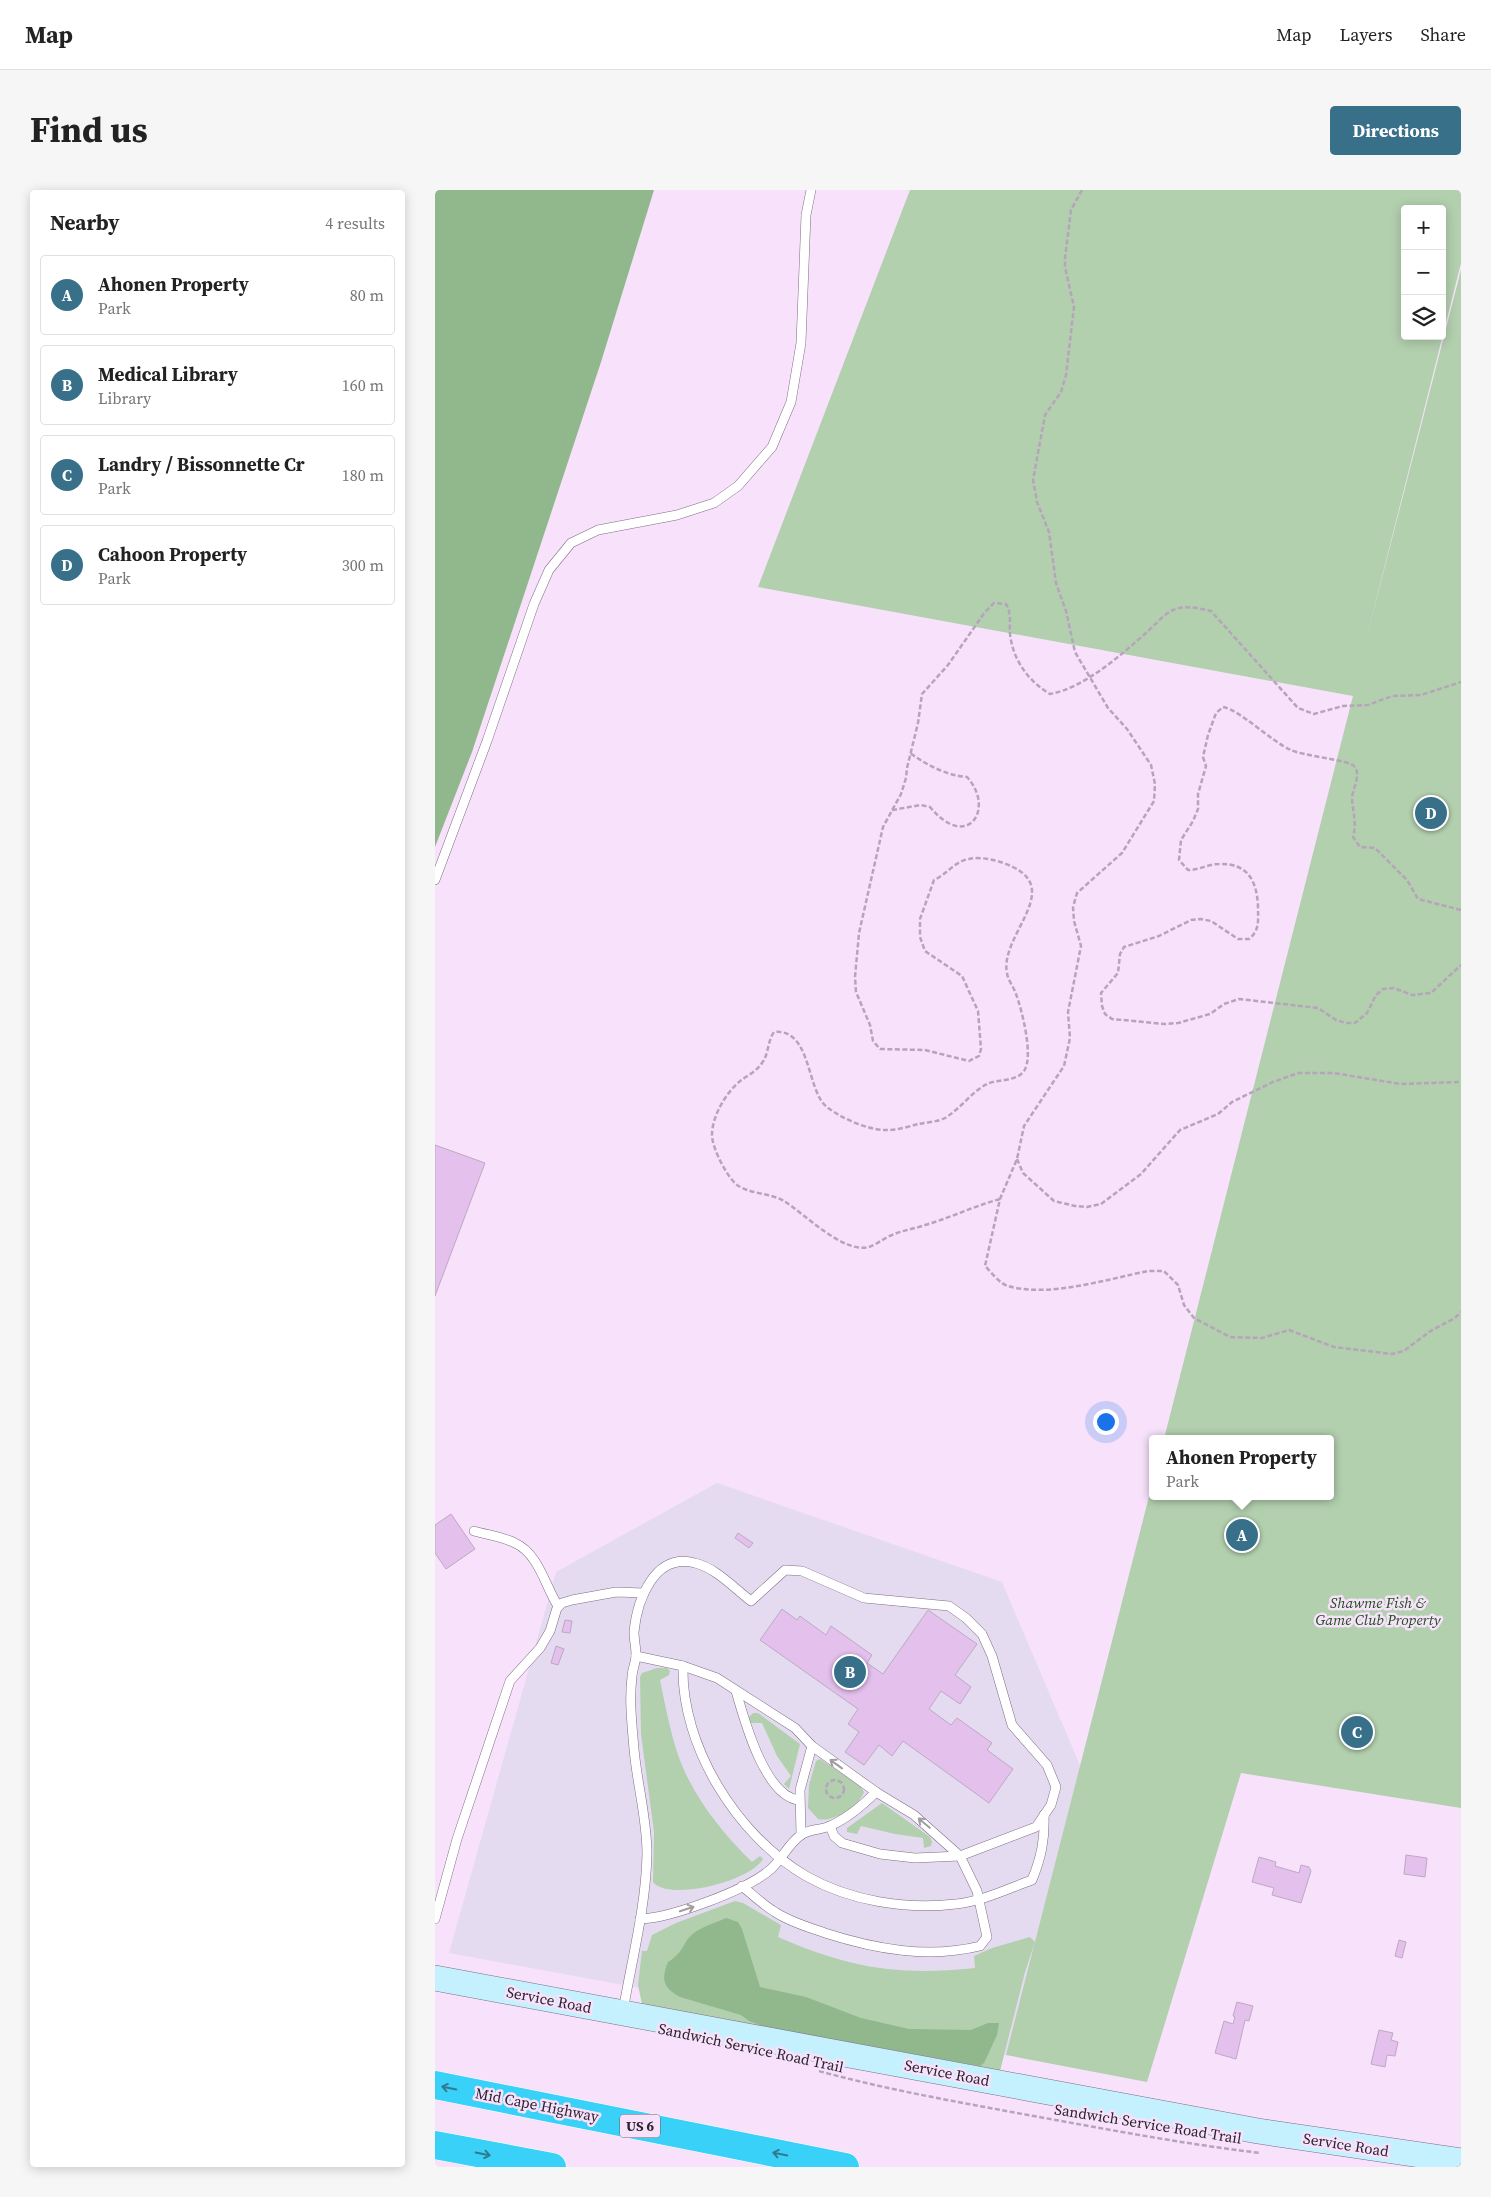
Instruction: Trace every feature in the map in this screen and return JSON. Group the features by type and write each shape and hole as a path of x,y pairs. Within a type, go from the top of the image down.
{"highway":[{"name":"Mid Cape Highway","path":"435,2085 845,2167"},
{"path":"435,2144 552,2167"}],"street":[{"name":"Service Road","path":"435,1978 1258,2131 1461,2161"}],"lane":[{"path":"435,880 534,604 549,570 571,543 598,530 677,515 714,502 738,486 772,447 791,402 801,343 806,215 811,190"},
{"path":"435,1919 457,1839 510,1681 541,1648 550,1631 558,1606 535,1561 524,1548 507,1539 474,1532"},
{"path":"623,2013 639,1919 647,1854 645,1814 636,1770 633,1731 632,1676 636,1656 634,1632 644,1593 651,1579 660,1569 678,1562 694,1562 710,1569 751,1601 778,1575 791,1570 816,1576 864,1598 949,1606 966,1618 982,1634 993,1656 1012,1725 1047,1765 1054,1776 1055,1795 1036,1827 960,1856 915,1858 880,1854 842,1843 834,1836 830,1826"},
{"path":"558,1606 572,1600 616,1592 644,1593"},
{"path":"636,1656 683,1666 709,1674 795,1728 812,1746 876,1792 914,1815 960,1856 973,1881 987,1937 980,1946 961,1951 901,1952 860,1944 804,1926 775,1912 742,1886"},
{"path":"683,1666 682,1688 687,1712 712,1776 739,1818 781,1858 807,1876 836,1890 866,1899 902,1904 935,1905 979,1900 1032,1880 1045,1837 1044,1815"},
{"path":"736,1691 754,1749 766,1771 788,1798 799,1800"},
{"path":"801,1834 799,1800 812,1746"},
{"path":"639,1919 658,1917 686,1909 742,1886 765,1874 801,1834 830,1826 850,1815 876,1792"}],"path":[{"path":"1082,190 1071,210 1065,258 1073,307 1066,375 1061,392 1045,414 1033,480 1037,502 1049,532 1056,583 1066,611 1075,652 1091,675 1108,708 1127,729 1151,765 1155,784 1154,801 1122,853 1087,882 1077,893 1073,907 1074,921 1081,946 1067,1012 1070,1038 1064,1066 1024,1126 1017,1159 1000,1199 985,1266 1006,1286 1055,1289 1148,1271 1164,1272 1177,1285 1184,1304 1194,1318 1230,1336 1262,1338 1289,1330 1334,1347 1381,1355 1404,1351 1461,1312"},
{"path":"1000,1199 972,1206 925,1225 881,1238 869,1247 853,1246 817,1228 783,1201 738,1185 723,1166 712,1138 713,1122 728,1096 737,1083 760,1066 767,1056 769,1039 774,1032 787,1034 799,1046 805,1056 814,1084 825,1106 849,1121 886,1130 943,1119 985,1085 1020,1075 1025,1069 1028,1059 1024,1021 1016,992 1008,977 1007,962 1033,896 1033,886 1028,877 1007,864 969,859 958,863 951,870 934,880 920,919 920,937 925,951 962,976 978,1011 981,1049 979,1056 969,1062 925,1050 880,1049 873,1041 870,1024 856,992 855,956 881,835 906,778 922,694 948,665 985,612 994,603 1006,604 1009,608 1010,635 1022,669 1034,685 1050,694 1061,692 1091,675 1125,651 1172,610 1194,607 1211,611 1298,708 1314,714 1343,706 1368,705 1392,696 1421,695 1461,682"},
{"path":"1461,910 1418,899 1407,880 1375,848 1360,847 1353,837 1356,819 1352,798 1357,771 1354,766 1349,762 1320,758 1291,750 1249,723 1231,708 1223,707 1216,712 1208,735 1203,757 1206,766 1197,794 1197,809 1193,821 1181,840 1179,860 1182,866 1188,870 1219,864 1232,865 1245,871 1253,878 1258,905 1258,926 1255,934 1249,939 1238,939 1211,921 1201,919 1191,920 1159,936 1131,944 1124,947 1120,954 1117,973 1101,993 1101,1000 1105,1014 1112,1019 1165,1024 1210,1014 1224,1004 1239,999 1318,1008 1336,1020 1355,1023 1367,1013 1376,995 1383,989 1394,988 1412,995 1431,992 1461,965"},
{"path":"892,810 921,805 930,807 939,818 951,825 963,827 972,824 977,818 977,798 974,785 967,777 955,776 938,770 910,753"},
{"path":"1017,1159 1023,1173 1054,1201 1087,1207 1101,1204 1141,1174 1180,1130 1218,1114 1232,1102 1273,1082 1298,1073 1333,1073 1399,1084 1461,1082"},
{"path":"837,1780 843,1786 842,1795 837,1798 831,1797 826,1790 827,1784 832,1781 837,1780"},
{"name":"Sandwich Service Road Trail","path":"817,2070 862,2083 953,2101 1202,2146 1268,2154"}],"shaded area":[{"path":"717,1483 1002,1582 1090,1789 1006,2055 449,1953 556,1572"}],"green space":[{"path":"435,190 654,190 601,362 472,752 435,847"},
{"name":"Shawme Fish & Game Club Property","path":"910,190 1461,190 1461,263 1446,323 1446,205 1401,205 1401,340 1442,340 1364,648 1443,340 1446,340 1446,328 1461,270 1461,1808 1241,1773 1147,2082 1006,2055 1149,1497 1149,1500 1334,1500 1334,1435 1165,1435 1353,696 758,587"},
{"path":"657,1668 667,1668 670,1671 669,1675 660,1680 668,1718 678,1755 699,1799 719,1826 752,1862 760,1856 763,1859 743,1875 727,1881 692,1889 675,1890 662,1888 653,1882 654,1832 641,1734 640,1677 642,1673"},
{"path":"753,1713 758,1713 800,1744 789,1789 784,1784 791,1776 777,1756 762,1723 750,1723 749,1717"},
{"path":"820,1759 860,1786 864,1792 857,1803 851,1808 838,1816 824,1820 818,1819 808,1808 809,1785 816,1761"},
{"path":"882,1803 930,1837 931,1846 924,1848 923,1838 861,1826 857,1834 847,1832 847,1828"},
{"path":"735,1901 743,1903 781,1925 778,1937 804,1948 851,1963 897,1970 921,1971 975,1968 974,1956 992,1948 1030,1937 1035,1942 1025,1972 999,2075 642,2004 638,1985 642,1951 647,1951 652,1935 676,1923"},
{"path":"726,1918 738,1922 742,1929 760,1987 806,1997 861,2018 909,2029 971,2030 988,2023 999,2023 997,2035 984,2063 980,2066 765,2027 749,2021 741,2015 674,1994 665,1983 664,1978 668,1962 678,1954 690,1936 705,1926"}],"building":[{"path":"435,1145 485,1163 435,1296"},
{"path":"451,1514 475,1549 446,1569 435,1553 435,1525"},
{"path":"738,1533 753,1543 749,1548 735,1538"},
{"path":"782,1609 797,1620 800,1616 826,1635 831,1626 872,1655 867,1663 883,1674 928,1610 977,1644 955,1675 971,1687 960,1704 941,1691 929,1709 951,1725 957,1718 992,1743 987,1750 1013,1769 989,1803 903,1741 892,1756 879,1745 864,1765 845,1752 859,1732 848,1724 858,1709 760,1640"},
{"path":"565,1620 572,1621 570,1633 562,1632"},
{"path":"556,1646 564,1649 558,1665 551,1663"},
{"path":"1406,1855 1427,1858 1425,1877 1404,1874"},
{"path":"1259,1857 1276,1862 1275,1866 1299,1873 1301,1865 1309,1867 1311,1871 1301,1903 1272,1895 1274,1888 1252,1882"},
{"path":"1399,1940 1406,1942 1402,1958 1395,1956"},
{"path":"1237,2002 1253,2006 1249,2021 1245,2020 1236,2059 1215,2053 1224,2021 1233,2024"},
{"path":"1379,2030 1393,2033 1391,2040 1398,2042 1395,2056 1387,2055 1385,2067 1371,2064"}],"place":[{"name":"Cahoon Property","path":"1431,813"},
{"name":"Ahonen Property","path":"1242,1535"},
{"name":"Medical Library","path":"850,1672"},
{"name":"Landry / Bissonnette Cr","path":"1357,1732"}]}
